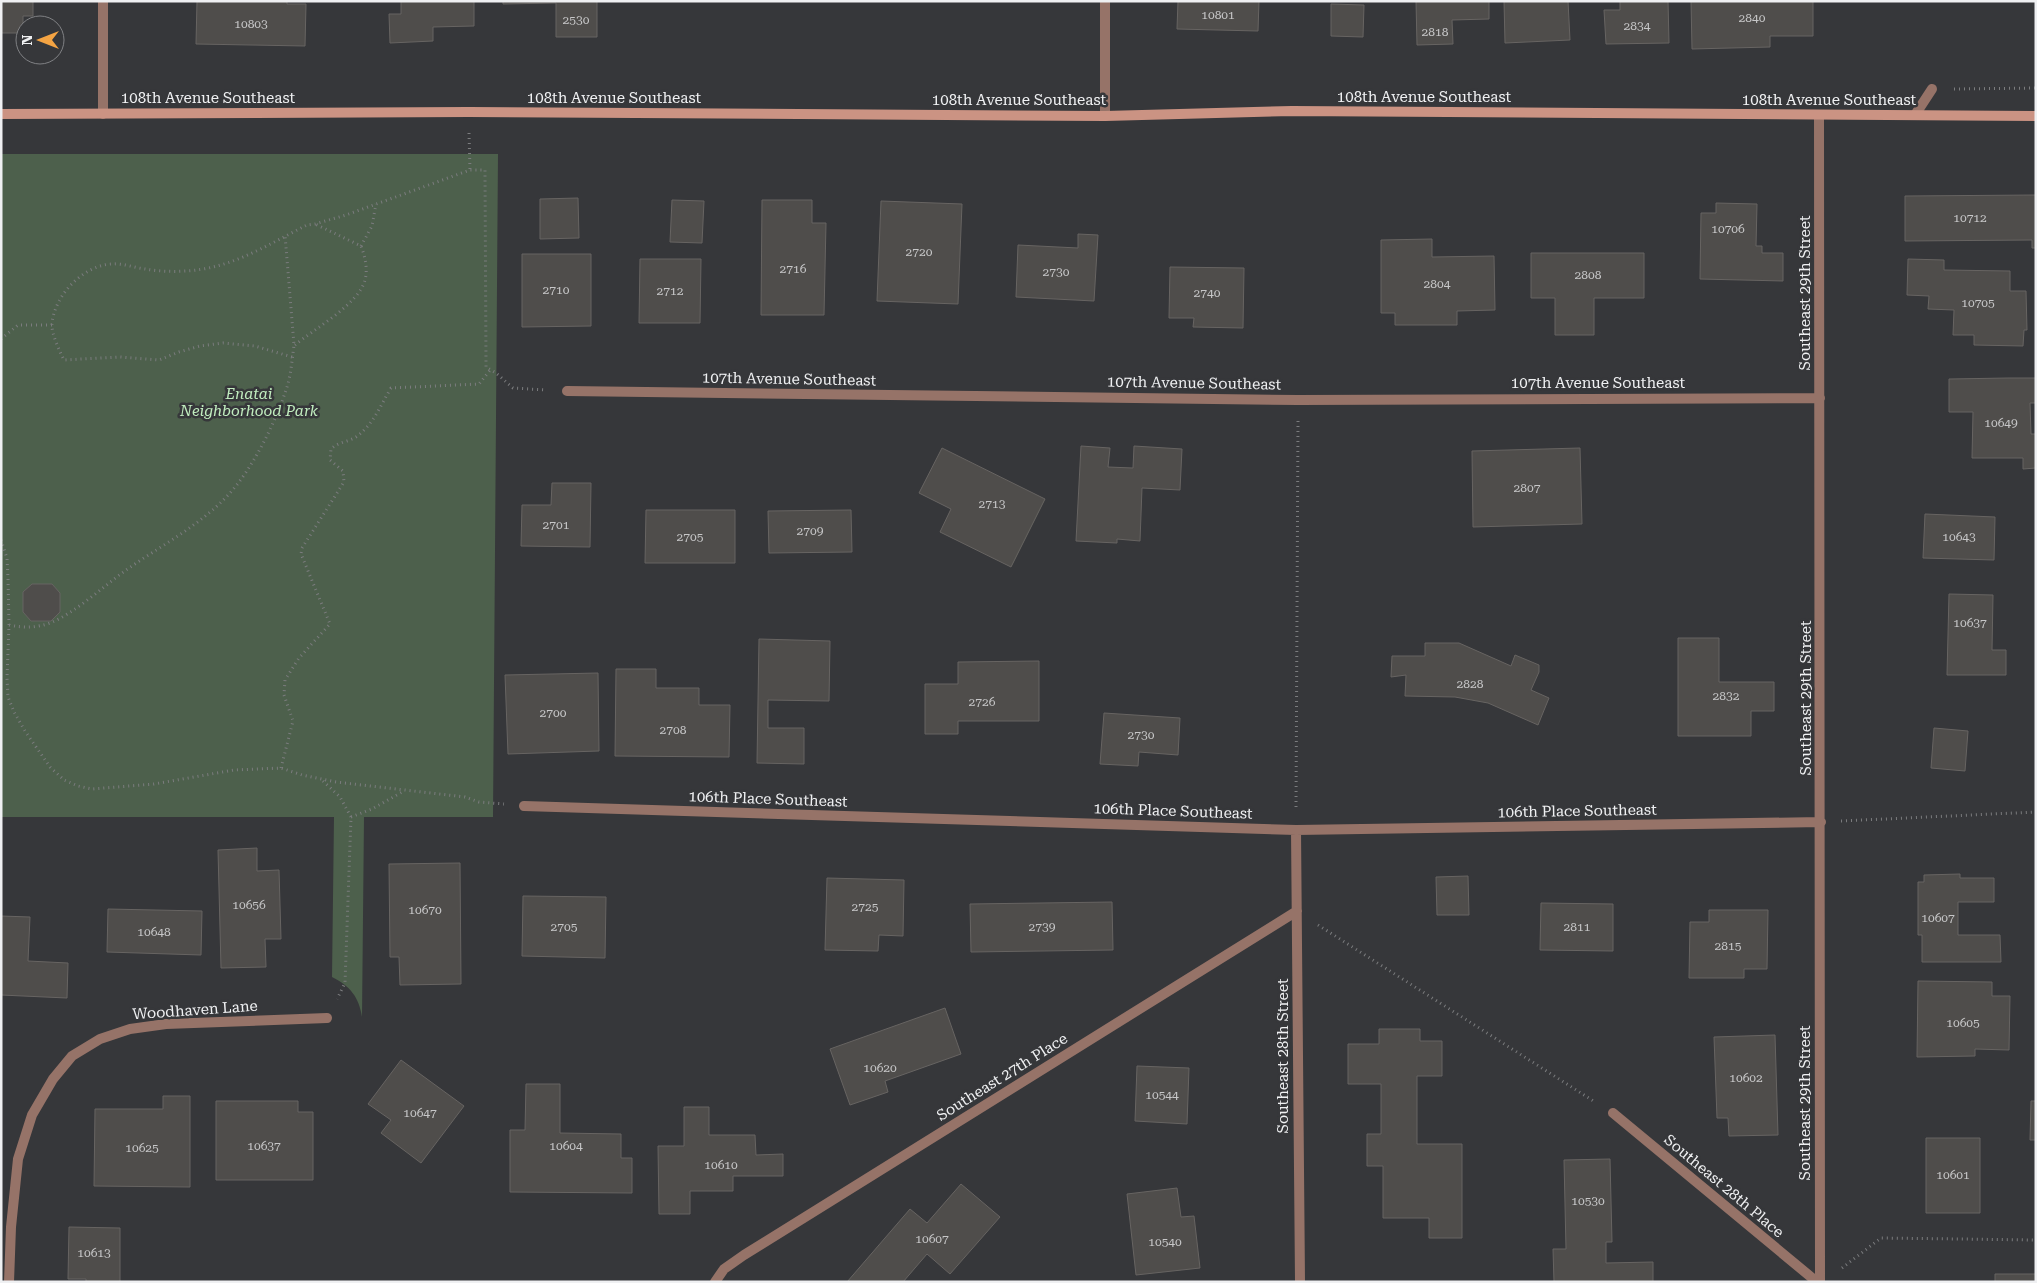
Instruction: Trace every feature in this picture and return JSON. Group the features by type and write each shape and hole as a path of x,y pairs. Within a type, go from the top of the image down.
{"street":[{"path":"103,1 103,114"},
{"path":"1105,1 1105,116"},
{"path":"1915,115 1932,89"},
{"name":"108th Avenue Southeast","path":"1,114 469,112 1105,116 1292,111 2036,116"},
{"name":"Southeast 29th Street","path":"1819,115 1821,822 1819,1282"},
{"name":"107th Avenue Southeast","path":"567,391 1298,400 1820,398"},
{"name":"106th Place Southeast","path":"524,806 1296,830 1821,822"},
{"name":"Southeast 28th Street","path":"1296,830 1300,1282"},
{"name":"Southeast 27th Place","path":"714,1282 724,1269 1298,911"},
{"name":"Woodhaven Lane","path":"9,1282 10,1227 18,1159 32,1115 53,1079 72,1056 100,1038 130,1028 166,1024 327,1018"},
{"name":"Southeast 28th Place","path":"1613,1113 1819,1282"}],"path":[{"path":"1932,89 2036,88"},
{"path":"469,112 470,170"},
{"path":"292,357 255,346 223,343 200,346 159,360 120,357 64,360 52,325 56,308 67,289 91,270 112,264 164,272 217,266 307,225 346,215 470,170 485,170 486,367 491,369 512,388 567,391"},
{"path":"361,246 372,226 376,204"},
{"path":"294,345 357,296 366,274 364,254 361,246 315,224"},
{"path":"10,625 31,628 52,622 198,522 224,500 244,474 274,420 286,389 292,357 294,345 285,235"},
{"path":"1,339 18,325 52,325"},
{"path":"282,768 294,721 284,695 285,680 300,658 330,624 301,554 302,548 343,484 343,471 330,460 331,449 337,444 347,442 363,431 376,417 391,388 479,384 491,369"},
{"path":"1296,830 1298,400"},
{"path":"1,540 7,558 10,625 7,678 8,697 25,731 50,767 64,780 92,789 154,784 234,770 282,768 321,780 465,797 479,802 524,806"},
{"path":"321,780 340,797 351,817 345,984 327,1018"},
{"path":"351,817 372,809 404,790"},
{"path":"1821,822 2036,812"},
{"path":"1298,911 1613,1113"},
{"path":"1838,1271 1881,1238 2036,1240"}],"green space":[{"name":"Enatai Neighborhood Park","path":"1,154 498,154 493,817 364,817 362,1017 359,1004 353,993 344,984 332,977 334,817 1,817"}],"building":[{"path":"1,1 33,1 33,15 15,15 15,33 1,33"},
{"path":"197,1 287,1 287,4 306,4 305,46 196,44"},
{"path":"401,1 474,1 474,26 433,27 433,41 390,43 389,14 401,14"},
{"path":"503,1 597,1 597,37 556,37 556,3 503,4"},
{"path":"1178,1 1259,1 1258,31 1177,29"},
{"path":"1416,1 1489,1 1489,19 1452,20 1453,44 1417,45"},
{"path":"1504,1 1568,1 1570,40 1505,43"},
{"path":"1620,1 1668,1 1669,43 1606,44 1604,10 1620,10"},
{"path":"1691,1 1813,1 1813,36 1770,36 1770,47 1692,49"},
{"path":"1331,4 1364,5 1363,37 1331,36"},
{"path":"2036,195 2036,248 2032,248 2032,240 1905,241 1905,196"},
{"path":"578,198 579,238 540,239 540,199"},
{"path":"672,200 704,201 702,243 670,242"},
{"path":"762,200 812,200 812,223 826,223 824,315 761,315"},
{"path":"881,201 962,204 958,304 877,301"},
{"path":"1716,203 1757,204 1756,246 1762,246 1762,253 1783,253 1783,281 1700,279 1701,213 1716,213"},
{"path":"1078,234 1098,235 1094,301 1016,297 1018,245 1078,248"},
{"path":"1432,239 1432,257 1494,256 1495,310 1457,311 1457,325 1395,325 1395,313 1381,313 1381,240"},
{"path":"1531,253 1644,253 1644,298 1594,298 1594,335 1555,335 1555,298 1531,298"},
{"path":"522,254 591,254 591,326 522,327"},
{"path":"640,259 701,259 700,323 639,323"},
{"path":"1908,259 1944,260 1944,270 2010,271 2010,291 2026,291 2027,330 2024,330 2023,346 1974,345 1974,335 1953,335 1954,310 1928,309 1929,296 1907,295"},
{"path":"1170,267 1244,268 1243,328 1193,327 1194,318 1169,318"},
{"path":"2036,378 2036,403 2030,403 2031,434 2036,434 2036,468 2023,469 2023,458 1972,458 1973,412 1949,412 1949,379"},
{"path":"1081,446 1110,448 1108,467 1133,468 1134,446 1182,449 1180,490 1142,488 1140,541 1117,539 1117,543 1076,541"},
{"path":"942,448 1045,499 1011,567 940,532 951,509 919,493"},
{"path":"1580,448 1582,524 1473,527 1472,451"},
{"path":"552,483 591,483 590,547 521,546 522,505 551,505"},
{"path":"646,510 735,510 735,563 645,563"},
{"path":"851,510 852,552 769,553 768,511"},
{"path":"1925,514 1995,517 1994,560 1923,558"},
{"path":"32,584 52,584 60,593 60,612 51,621 31,621 23,612 23,592"},
{"path":"1949,594 1993,595 1992,650 2006,650 2006,675 1947,675"},
{"path":"1678,638 1719,638 1719,682 1774,682 1774,711 1751,711 1751,736 1678,736"},
{"path":"759,639 830,641 829,701 768,700 768,728 804,728 804,764 757,763"},
{"path":"1425,643 1459,643 1511,666 1515,655 1539,665 1539,672 1531,690 1549,698 1538,725 1488,703 1455,697 1405,696 1406,675 1391,677 1392,656 1425,656"},
{"path":"1039,661 1039,721 958,721 958,734 925,734 925,684 958,684 958,662"},
{"path":"616,669 656,669 656,688 699,688 699,705 730,705 729,757 615,756"},
{"path":"598,673 599,751 508,754 505,675"},
{"path":"1104,713 1180,718 1178,755 1139,752 1138,766 1100,764"},
{"path":"1934,728 1968,731 1965,771 1931,768"},
{"path":"257,848 257,871 279,870 281,939 265,939 266,967 221,968 218,850"},
{"path":"460,863 461,984 400,985 399,957 390,957 389,864"},
{"path":"1960,874 1960,878 1994,878 1994,902 1958,902 1958,935 2000,935 2001,962 1922,962 1922,935 1918,935 1918,882 1924,882 1924,875"},
{"path":"1468,876 1469,915 1437,915 1436,877"},
{"path":"827,878 904,880 903,936 879,935 878,951 825,950"},
{"path":"523,896 606,897 605,958 522,956"},
{"path":"1112,902 1113,950 971,952 970,904"},
{"path":"1541,903 1613,904 1613,951 1540,950"},
{"path":"108,909 202,911 201,955 107,952"},
{"path":"1709,910 1768,910 1767,969 1744,969 1744,978 1689,978 1690,922 1709,922"},
{"path":"1,916 30,917 28,961 68,963 67,998 1,995"},
{"path":"1918,981 1992,982 1992,996 2010,996 2009,1050 1975,1049 1975,1056 1917,1057"},
{"path":"945,1008 961,1054 885,1081 888,1092 850,1105 830,1049"},
{"path":"1379,1029 1420,1029 1420,1041 1442,1041 1442,1076 1417,1076 1417,1144 1462,1144 1462,1238 1429,1238 1429,1218 1383,1218 1383,1166 1367,1166 1367,1134 1381,1134 1381,1084 1348,1084 1348,1044 1379,1044"},
{"path":"1775,1035 1778,1135 1729,1136 1728,1118 1717,1118 1714,1037"},
{"path":"401,1060 464,1106 421,1163 381,1133 391,1120 368,1104"},
{"path":"1137,1066 1189,1068 1187,1124 1135,1121"},
{"path":"526,1084 560,1084 560,1133 621,1134 621,1158 632,1158 632,1193 510,1192 510,1130 525,1130"},
{"path":"163,1096 190,1096 190,1187 94,1186 95,1109 163,1109"},
{"path":"216,1101 298,1101 298,1112 313,1112 313,1180 216,1180"},
{"path":"2031,1101 2036,1101 2036,1140 2030,1140"},
{"path":"684,1107 709,1107 709,1135 755,1135 756,1155 783,1154 783,1176 733,1176 733,1191 690,1191 690,1214 659,1214 658,1146 684,1146"},
{"path":"1926,1138 1980,1138 1980,1213 1926,1213"},
{"path":"1610,1159 1612,1242 1606,1242 1606,1263 1653,1262 1653,1282 1554,1282 1553,1249 1566,1249 1564,1160"},
{"path":"961,1184 1000,1217 950,1274 927,1254 903,1282 847,1282 910,1209 927,1223"},
{"path":"1177,1188 1181,1217 1194,1216 1200,1268 1136,1275 1127,1194"},
{"path":"69,1227 120,1228 120,1282 86,1282 86,1279 68,1279"},
{"path":"1995,1274 2036,1274 2036,1282 1995,1282"}]}
